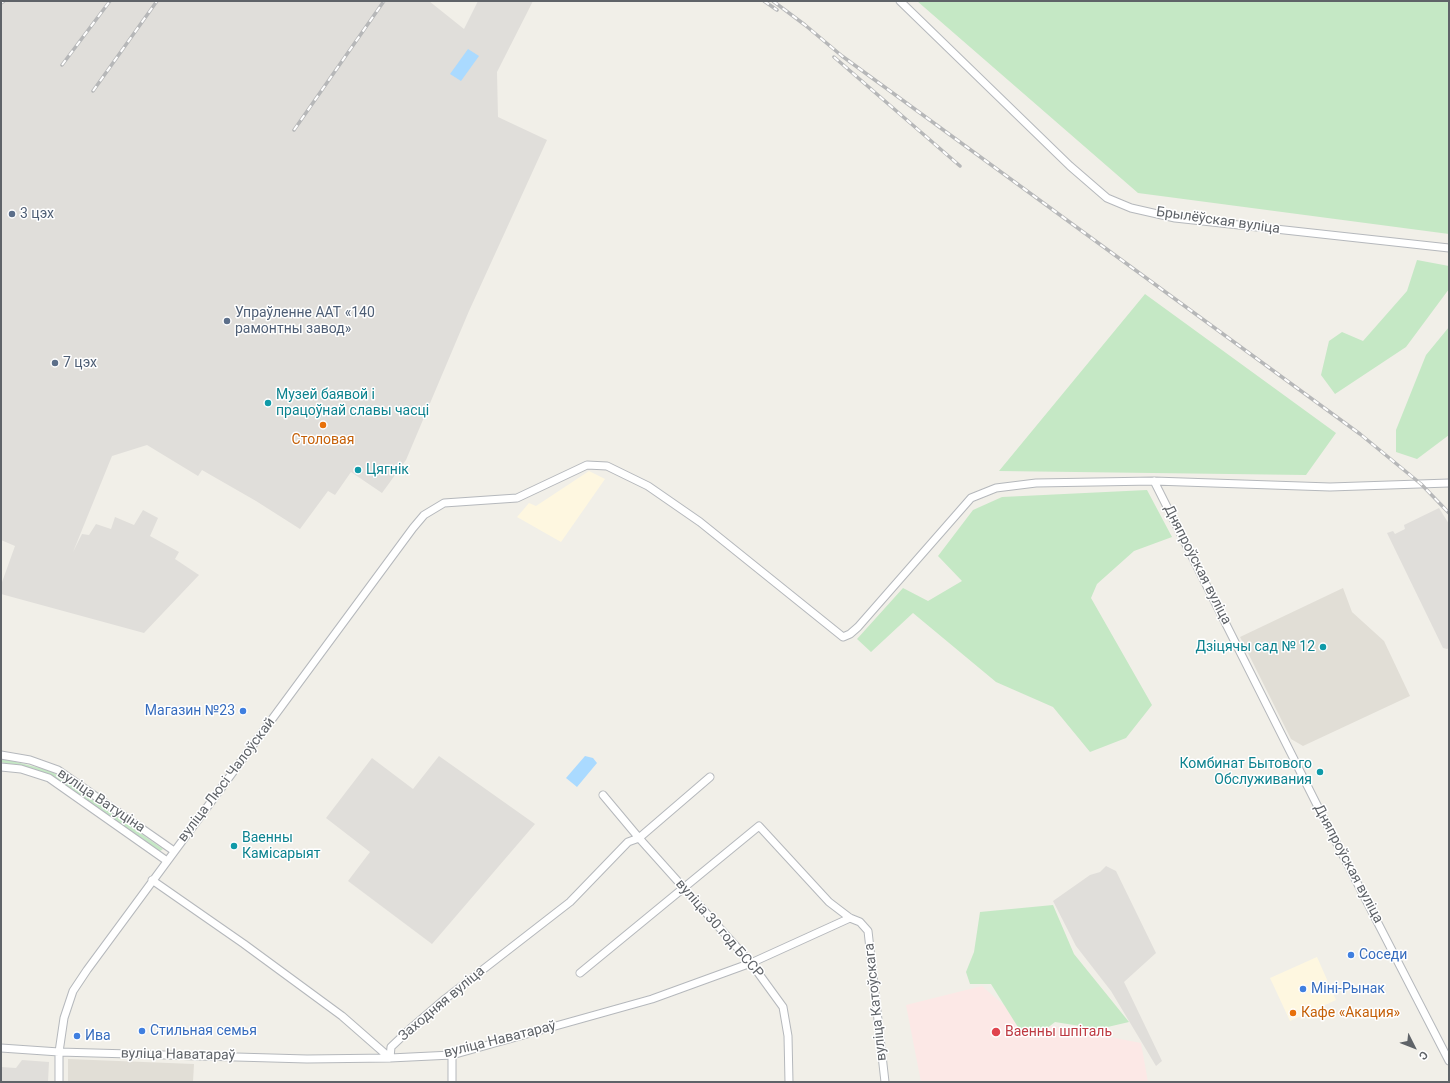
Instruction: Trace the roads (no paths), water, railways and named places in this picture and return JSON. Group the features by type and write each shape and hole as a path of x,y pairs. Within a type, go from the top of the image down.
{"street":[{"name":"Брылёўская вуліца","path":"900,1 1070,166 1107,198 1131,208 1175,218 1449,248"},
{"name":"вуліца Люсі Чалоўскай","path":"59,1082 59,1052 64,1018 73,990 152,880 413,528 424,515 444,503 517,498 587,465 607,466 648,486 694,518 843,637 850,634 858,627 971,498 996,488 1030,484 1154,481"},
{"name":"Дняпроўская вуліца","path":"1449,484 1330,487 1154,481 1316,803 1449,1061"},
{"name":"вуліца Ватуціна","path":"1,755 30,760 58,770 174,851"},
{"name":"вуліца Ватуціна","path":"1,767 21,769 49,778 167,861"},
{"name":"Заходняя вуліца","path":"390,1058 391,1047 410,1029 445,999 570,902 628,842 639,838 710,777"},
{"name":"вуліца 30 год БССР","path":"604,795 639,838 751,963 783,1007 788,1036 789,1082"},
{"name":"вуліца Катоўскага","path":"685,888 759,826 829,902 850,918 860,922 868,931 885,1082"},
{"path":"152,880 244,944 342,1016 390,1058"},
{"path":"580,973 685,888"},
{"name":"вуліца Наватараў","path":"1,1048 59,1052 307,1059 390,1058 452,1055 652,999 751,963 850,918"},
{"path":"452,1055 452,1082"}],"water":[{"path":"468,49 479,56 461,81 450,74"},
{"path":"585,756 593,758 597,763 577,787 566,778"}],"railway":[{"path":"62,65 110,1"},
{"path":"93,91 157,1"},
{"path":"294,130 384,1"},
{"path":"764,1 777,10"},
{"path":"773,1 842,56 1360,434 1421,484 1449,513"},
{"path":"834,57 960,166"}],"place":[{"name":"3 цэх","path":"12,214"},
{"name":"Упраўленне ААТ «140 рамонтны завод»","path":"227,321"},
{"name":"7 цэх","path":"55,363"},
{"name":"Музей баявой і працоўнай славы часці","path":"268,403"},
{"name":"Столовая","path":"323,425"},
{"name":"Цягнік","path":"358,470"},
{"name":"Дзіцячы сад № 12","path":"1323,647"},
{"name":"Магазин №23","path":"243,711"},
{"name":"Комбинат Бытового Обслуживания","path":"1320,772"},
{"name":"Ваенны Камісарыят","path":"234,846"},
{"name":"Соседи","path":"1351,955"},
{"name":"Міні-Рынак","path":"1303,989"},
{"name":"Кафе «Акация»","path":"1293,1013"},
{"name":"Стильная семья","path":"142,1031"},
{"name":"Ваенны шпіталь","path":"996,1032"},
{"name":"Ива","path":"77,1036"}]}
